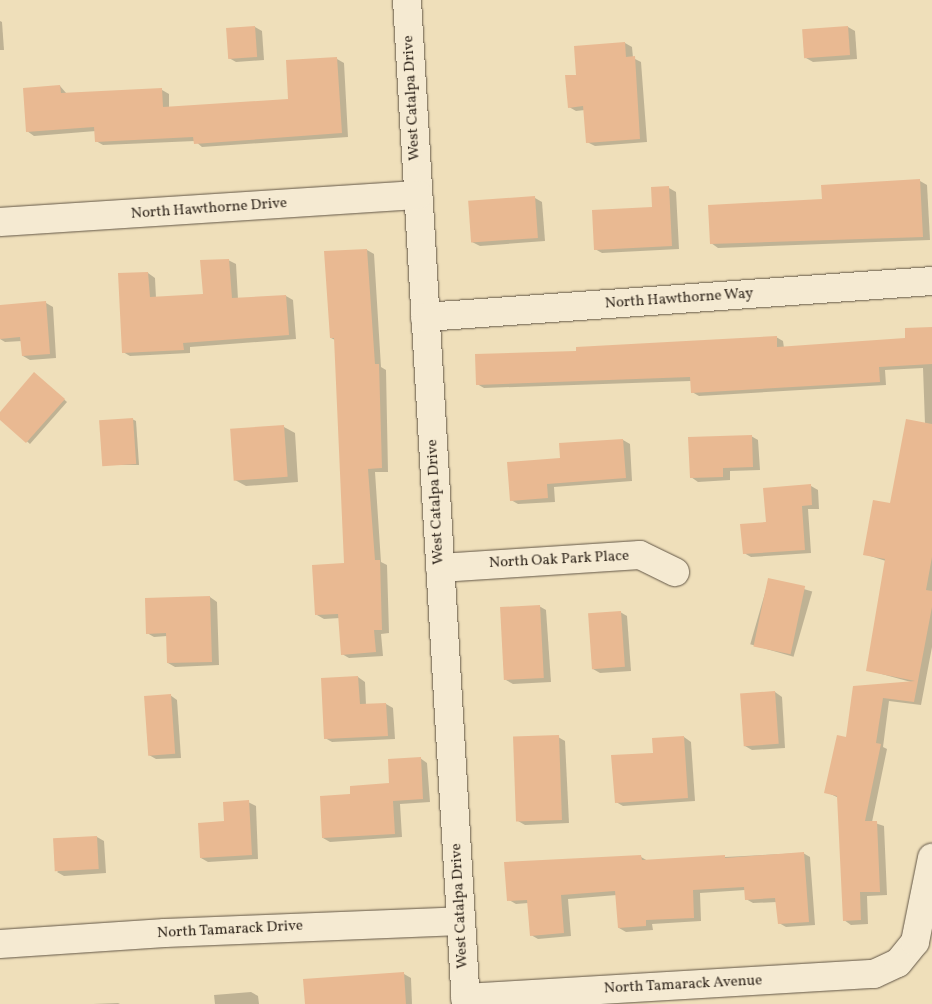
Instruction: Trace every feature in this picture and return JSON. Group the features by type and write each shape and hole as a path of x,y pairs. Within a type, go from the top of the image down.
{"street":[{"name":"West Catalpa Drive","path":"407,0 465,1001"},
{"name":"North Hawthorne Drive","path":"0,222 418,195"},
{"name":"North Hawthorne Way","path":"425,317 932,281"},
{"name":"North Oak Park Place","path":"440,568 640,556 675,572"},
{"name":"North Tamarack Avenue","path":"465,1001 874,974 898,963 915,942 932,858"},
{"name":"North Tamarack Drive","path":"0,944 214,930 461,921"}],"building":[{"path":"255,26 257,57 228,59 226,28"},
{"path":"848,26 850,55 804,58 802,29"},
{"path":"625,42 626,57 635,56 640,139 586,143 583,106 568,108 565,75 576,75 574,46"},
{"path":"337,57 342,133 194,144 193,137 95,142 94,127 26,132 23,88 60,85 61,93 162,88 163,107 288,99 286,60"},
{"path":"920,179 923,237 710,244 708,205 822,199 821,185"},
{"path":"669,186 672,246 594,250 592,210 652,207 651,187"},
{"path":"535,196 538,238 471,243 468,201"},
{"path":"367,249 375,364 379,364 382,468 368,469 375,560 380,560 382,630 374,630 376,652 341,655 338,614 315,615 312,565 344,563 334,338 330,338 324,251"},
{"path":"229,259 232,298 286,295 289,335 183,343 184,350 122,353 118,273 148,272 150,297 203,294 200,260"},
{"path":"46,301 50,354 22,356 20,337 0,339 0,305"},
{"path":"932,327 932,364 879,367 880,382 691,393 690,377 476,385 475,354 576,351 576,347 777,336 777,347 905,338 905,328"},
{"path":"34,372 65,399 26,443 0,420 0,412"},
{"path":"133,418 136,464 102,466 99,420"},
{"path":"906,419 932,424 932,557 926,590 932,591 932,607 914,702 883,698 876,743 881,744 865,821 877,821 880,892 860,892 861,920 843,921 837,796 824,793 837,735 846,737 853,686 915,681 866,671 885,559 863,555 873,500 890,503"},
{"path":"284,425 288,477 234,481 230,429"},
{"path":"752,435 753,467 723,468 723,477 690,478 688,437"},
{"path":"623,439 626,478 547,484 548,498 510,501 507,462 560,458 559,443"},
{"path":"811,484 812,505 802,506 805,550 743,554 740,524 766,522 763,488"},
{"path":"768,578 805,586 791,654 753,646"},
{"path":"210,596 212,662 167,663 166,633 146,634 145,598"},
{"path":"540,605 544,678 504,680 500,607"},
{"path":"621,611 625,667 592,669 588,613"},
{"path":"358,676 360,704 386,703 388,736 324,739 321,678"},
{"path":"775,691 779,744 744,746 740,693"},
{"path":"171,694 175,754 148,756 144,696"},
{"path":"559,735 562,820 516,822 513,737"},
{"path":"684,736 688,798 615,803 611,755 653,753 652,738"},
{"path":"421,757 423,799 393,801 395,834 322,838 320,796 350,794 350,786 389,783 388,759"},
{"path":"249,800 252,855 200,858 198,823 224,821 223,802"},
{"path":"97,836 99,869 55,871 53,838"},
{"path":"804,852 809,922 778,924 775,898 745,900 744,887 693,890 694,918 646,920 646,926 618,928 615,891 561,895 564,933 530,936 527,900 507,901 504,862 641,855 642,860 725,855 725,858"},
{"path":"404,972 406,1004 305,1004 303,979"}]}
